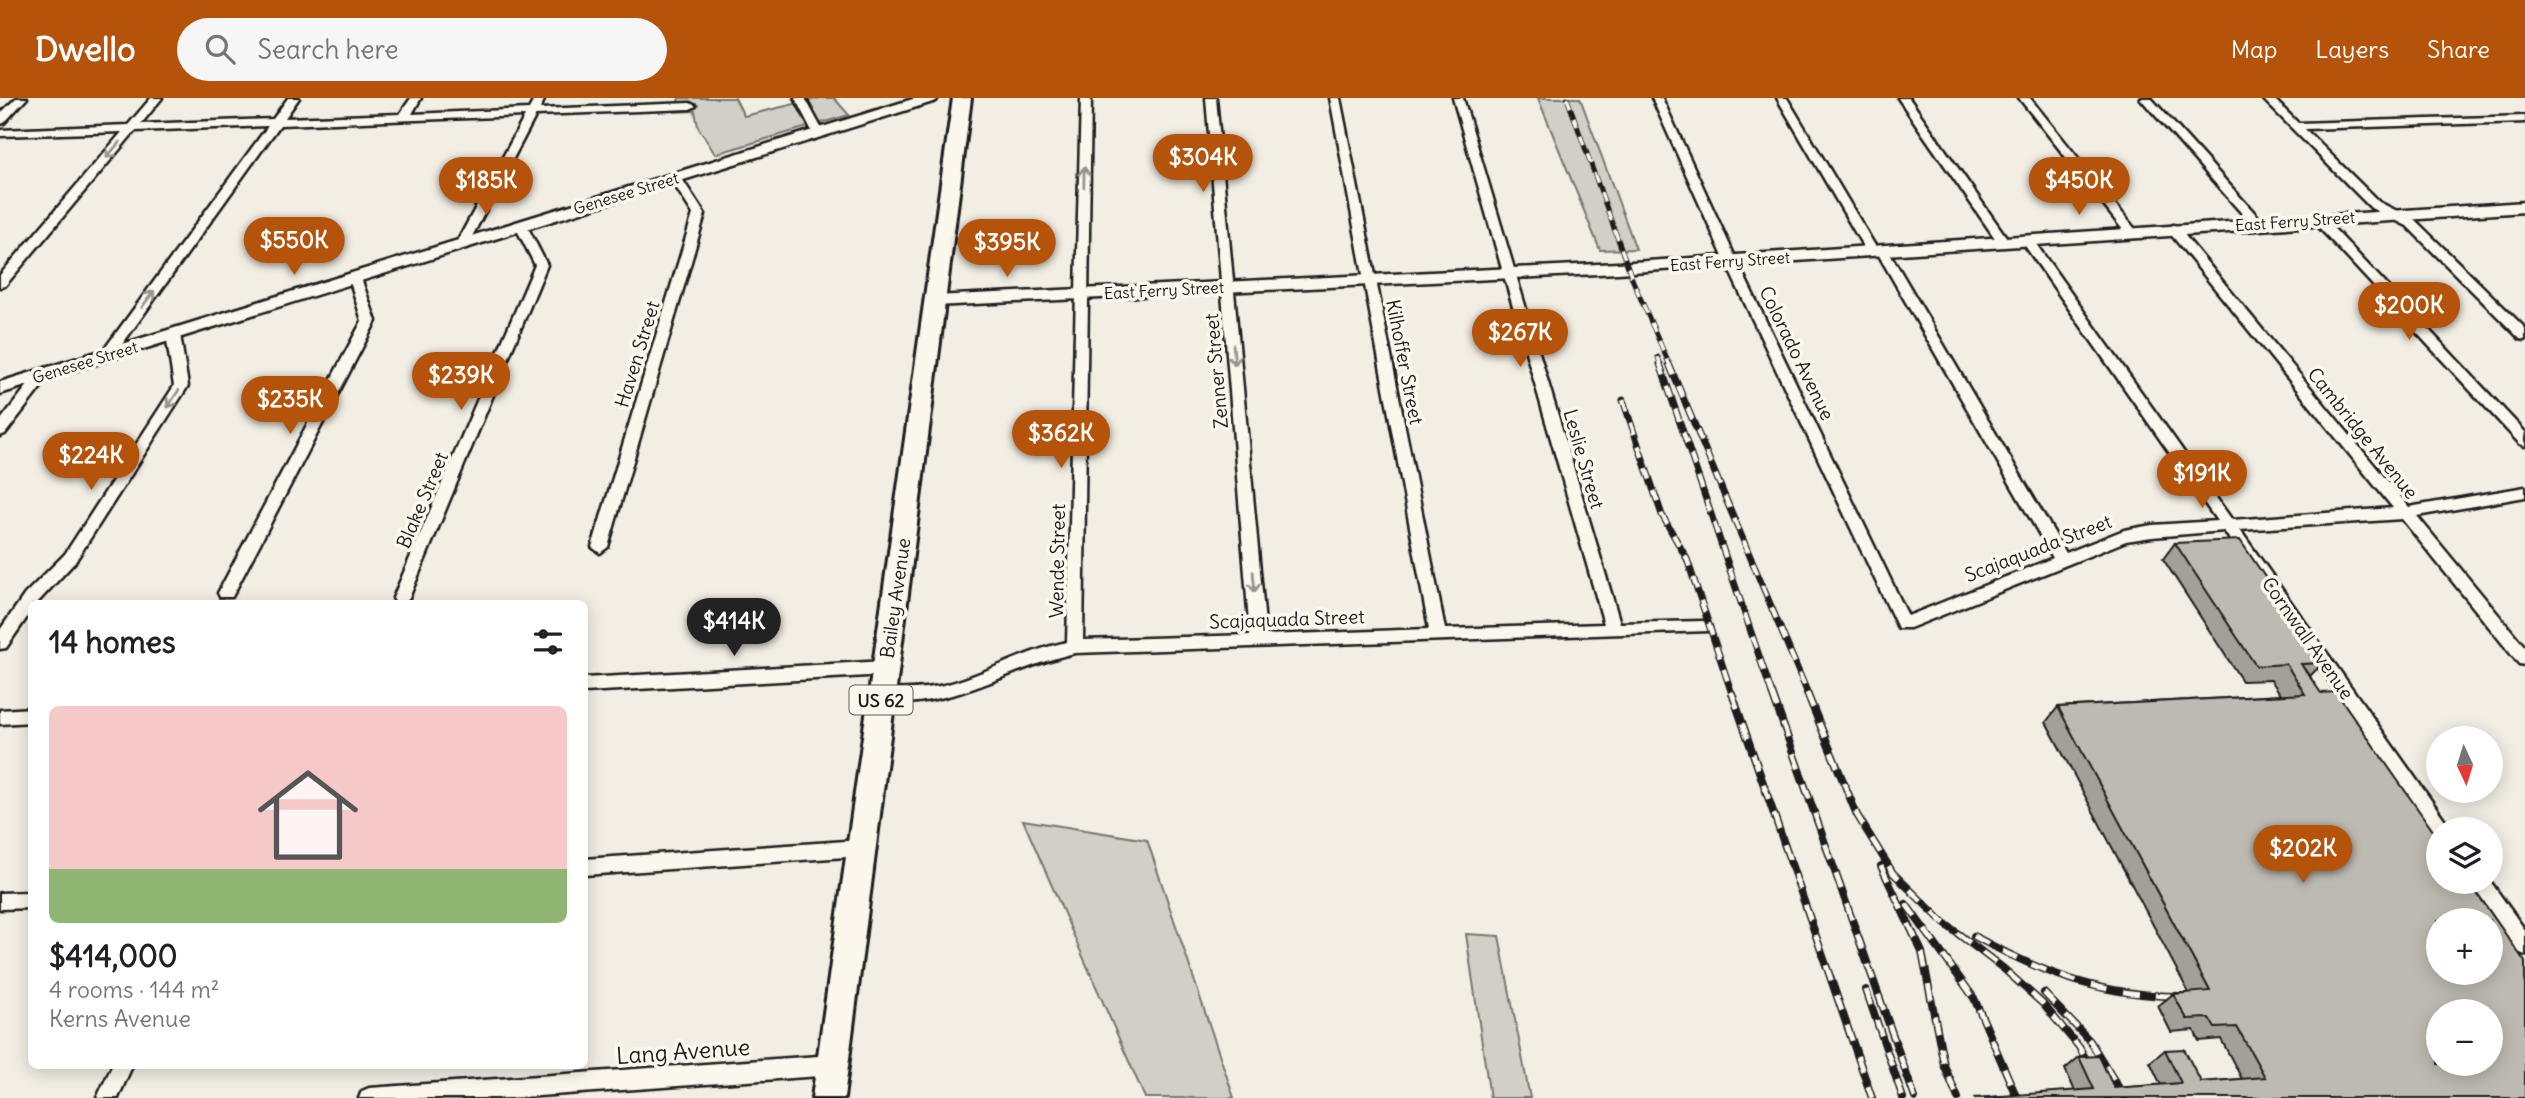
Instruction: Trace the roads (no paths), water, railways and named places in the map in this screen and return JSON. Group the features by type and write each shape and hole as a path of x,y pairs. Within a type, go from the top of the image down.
{"main road":[{"name":"Bailey Avenue","path":"828,1098 962,98"}],"street":[{"path":"0,121 22,98"},
{"path":"0,283 157,98"},
{"path":"108,354 294,98"},
{"path":"404,117 416,98"},
{"path":"462,244 540,98"},
{"path":"800,98 818,133"},
{"name":"Genesee Street","path":"0,388 931,98"},
{"name":"Wende Street","path":"1075,647 1086,98"},
{"name":"Zenner Street","path":"1211,98 1259,641"},
{"name":"Kilhoffer Street","path":"1335,98 1438,634"},
{"name":"Leslie Street","path":"1458,98 1614,630"},
{"name":"Colorado Avenue","path":"1657,98 1731,261 1904,624"},
{"path":"1782,98 1877,250 2062,560"},
{"path":"1903,98 2003,241"},
{"path":"2024,98 2132,232"},
{"path":"2145,98 2258,223"},
{"path":"2267,98 2375,205 2411,223 2525,336"},
{"path":"0,133 690,106"},
{"path":"2295,126 2525,119"},
{"name":"Haven Street","path":"600,547 699,214 676,178"},
{"name":"East Ferry Street","path":"934,301 1510,274 2394,214 2525,208"},
{"path":"2318,219 2525,441"},
{"name":"Blake Street","path":"401,597 541,265 521,226"},
{"name":"Cambridge Avenue","path":"2173,229 2525,659"},
{"name":"Cornwall Avenue","path":"2027,240 2434,817"},
{"path":"226,593 369,321 355,278"},
{"path":"30,600 70,558 181,386 173,334"},
{"path":"0,430 44,374"},
{"name":"Scajaquada Street","path":"1904,624 2124,536 2152,531 2404,513 2525,492"},
{"path":"0,643 28,603"},
{"name":"Scajaquada Street","path":"881,697 931,695 949,691 1055,650 1075,647 1703,627"},
{"path":"588,685 885,668"},
{"path":"0,717 28,715"},
{"path":"588,867 861,848"},
{"path":"2488,894 2525,946"},
{"path":"0,901 28,900"},
{"name":"Lang Avenue","path":"369,1098 575,1091 833,1065"},
{"path":"107,1098 121,1069"}],"railway":[{"path":"1567,98 1633,281 1670,366"},
{"path":"1658,357 1661,366"},
{"path":"1660,364 1772,694"},
{"path":"1669,364 1808,694"},
{"path":"1623,400 1662,515 1687,559 1732,694"},
{"path":"1732,693 1872,1098"},
{"path":"1772,693 1915,1098"},
{"path":"1807,693 1857,815 1893,873 1944,923 2004,969 2043,1004 2079,1047 2108,1098"},
{"path":"1881,866 1922,952 1944,1065 1958,1098"},
{"path":"1906,904 1974,998 2017,1098"},
{"path":"1974,936 2026,962 2078,981 2132,993 2190,996"},
{"path":"1866,990 1903,1098"},
{"path":"2044,993 2090,1041 2125,1098"}]}
